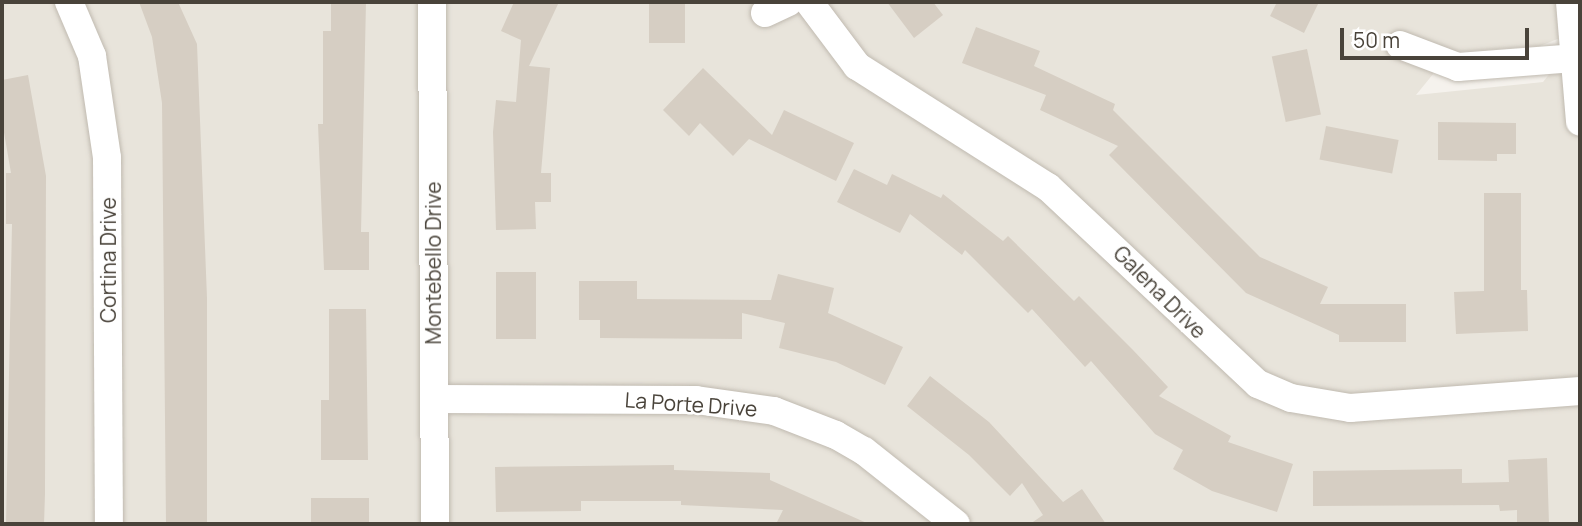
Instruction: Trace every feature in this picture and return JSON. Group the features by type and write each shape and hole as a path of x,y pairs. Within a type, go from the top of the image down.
{"street":[{"name":"Cortina Drive","path":"69,2 92,56 107,158 109,524"},
{"name":"Montebello Drive","path":"432,2 435,524"},
{"name":"Galena Drive","path":"809,2 857,66 1048,187 1258,384 1318,405 1350,408 1580,391"},
{"path":"1570,2 1580,122"},
{"path":"1400,45 1458,67 1574,58"},
{"name":"La Porte Drive","path":"434,398 685,399 774,411 836,435 864,451 956,524"}],"shaded area":[{"path":"2,2 1580,2 1580,30 1540,46 1451,52 1416,95 1543,82 1580,36 1580,524 2,524"}],"building":[{"path":"139,2 178,2 197,44 207,298 207,524 166,524 162,103 152,37"},
{"path":"331,2 366,2 361,232 369,232 369,270 324,270 318,124 323,124 323,31 331,31"},
{"path":"514,2 559,2 529,66 550,68 541,173 551,173 551,202 535,202 536,229 496,230 493,132 496,100 516,102 521,40 501,31"},
{"path":"649,2 685,2 685,43 649,43"},
{"path":"887,2 933,2 943,15 914,38"},
{"path":"1277,2 1319,2 1304,33 1270,16"},
{"path":"976,27 1040,51 1034,66 1115,104 1113,110 1260,257 1328,287 1320,304 1406,304 1406,342 1339,342 1339,335 1246,293 1109,155 1118,146 1040,110 1046,95 962,63"},
{"path":"1307,49 1321,115 1286,122 1272,56"},
{"path":"703,68 772,135 784,110 854,143 836,181 749,139 733,156 700,123 689,136 663,110"},
{"path":"28,75 46,176 44,524 6,524 12,224 6,224 6,173 11,173 2,121 2,80"},
{"path":"1438,122 1516,123 1516,154 1497,154 1497,161 1438,160"},
{"path":"1326,126 1399,140 1392,173 1320,159"},
{"path":"854,169 887,185 892,174 941,198 943,194 1003,241 1008,236 1074,301 1079,296 1168,387 1159,396 1231,436 1228,442 1293,464 1277,512 1212,491 1173,469 1183,450 1155,434 1091,361 1085,367 1032,309 1028,313 965,250 962,255 910,214 900,233 837,202"},
{"path":"1484,193 1521,193 1521,290 1527,290 1528,331 1456,334 1454,292 1484,291"},
{"path":"496,272 536,272 536,339 496,339"},
{"path":"778,274 834,288 828,313 903,347 885,385 836,362 779,348 785,323 742,313 742,339 600,338 600,320 579,320 579,281 637,281 637,299 771,300"},
{"path":"329,309 366,309 368,460 321,460 321,400 329,400"},
{"path":"930,376 989,422 1063,502 1082,489 1106,524 1030,524 1043,515 1022,483 1010,496 969,455 907,406"},
{"path":"1547,458 1549,524 1517,524 1517,510 1500,511 1499,505 1313,506 1313,471 1462,469 1462,483 1509,482 1508,460"},
{"path":"674,465 674,470 770,473 770,480 869,524 776,524 783,510 681,505 681,501 581,501 581,511 496,512 495,467"},
{"path":"311,498 369,498 369,524 311,524"}]}
